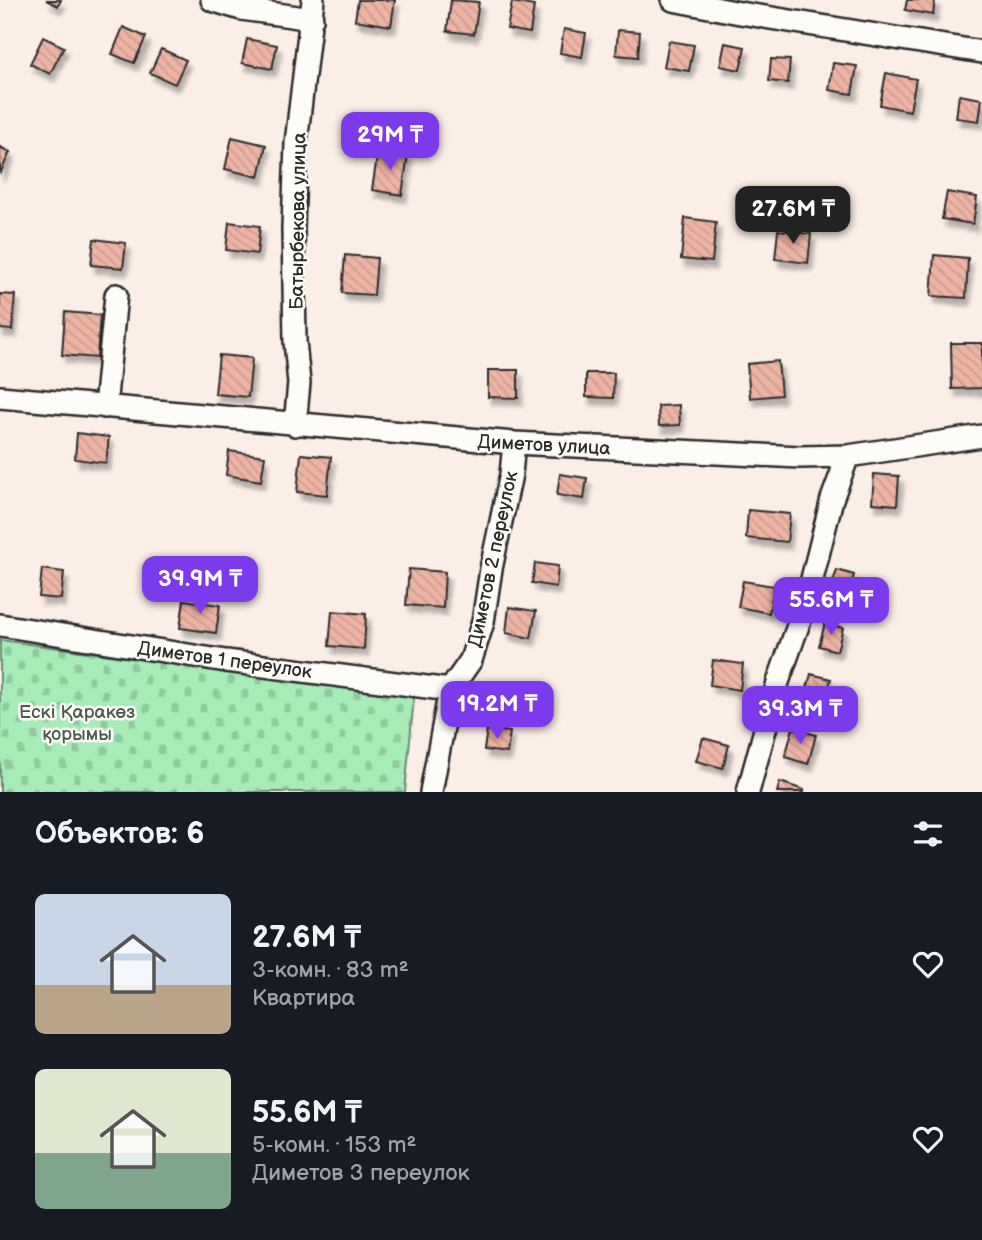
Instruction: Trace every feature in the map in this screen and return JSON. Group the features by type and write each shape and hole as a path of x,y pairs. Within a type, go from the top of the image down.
{"street":[{"name":"Батырбекова улица","path":"212,0 240,9 313,9 296,155 293,228 295,341 299,383 295,425"},
{"path":"673,0 982,52"},
{"path":"105,407 117,295"},
{"name":"Диметов улица","path":"0,397 514,443 800,457 848,456 982,436"},
{"name":"Диметов 2 переулок","path":"432,792 450,690 471,660 483,622 511,474 514,443"},
{"path":"748,792 778,682 806,603 832,499 848,456"},
{"name":"Диметов 1 переулок","path":"0,625 226,661 450,690"}],"green space":[{"name":"Ескі Қаракөз қорымы","path":"0,640 414,697 405,792 0,792"}],"building":[{"path":"46,0 61,0 58,6"},
{"path":"358,0 395,0 391,26 355,20"},
{"path":"451,0 479,2 474,34 447,31"},
{"path":"907,0 935,0 933,15 905,10"},
{"path":"512,2 534,6 530,33 507,29"},
{"path":"123,27 146,37 134,63 112,54"},
{"path":"564,29 586,33 582,57 560,53"},
{"path":"618,30 640,32 638,57 616,55"},
{"path":"43,37 64,47 50,74 30,64"},
{"path":"247,39 277,45 272,69 242,63"},
{"path":"669,41 694,45 689,71 664,67"},
{"path":"725,43 745,47 740,70 720,66"},
{"path":"161,49 186,60 175,84 150,73"},
{"path":"771,59 790,60 788,83 769,81"},
{"path":"833,63 857,66 852,94 829,90"},
{"path":"886,73 916,79 910,111 880,105"},
{"path":"959,95 982,99 979,121 956,118"},
{"path":"232,137 266,145 259,177 225,169"},
{"path":"0,147 10,152 0,174"},
{"path":"378,150 408,154 402,195 372,190"},
{"path":"947,192 977,197 973,224 942,219"},
{"path":"685,218 716,222 712,262 681,259"},
{"path":"229,222 260,226 257,254 226,250"},
{"path":"778,230 811,234 808,263 775,259"},
{"path":"94,239 126,243 123,268 91,265"},
{"path":"345,255 377,258 374,295 342,293"},
{"path":"934,255 968,258 966,298 931,296"},
{"path":"0,294 15,295 12,330 0,329"},
{"path":"65,312 100,315 97,358 62,355"},
{"path":"951,343 982,343 982,388 952,389"},
{"path":"219,355 252,358 248,397 215,394"},
{"path":"778,361 781,395 750,398 747,364"},
{"path":"488,370 518,370 518,398 488,397"},
{"path":"586,373 614,373 613,398 586,397"},
{"path":"679,405 680,425 659,426 658,406"},
{"path":"77,433 109,437 106,463 75,459"},
{"path":"229,451 265,456 261,481 226,475"},
{"path":"301,454 331,457 327,495 297,492"},
{"path":"560,474 587,478 584,499 557,495"},
{"path":"874,474 899,476 897,505 872,503"},
{"path":"748,510 790,514 787,542 746,538"},
{"path":"535,563 558,566 556,587 532,583"},
{"path":"42,569 64,572 61,599 39,597"},
{"path":"409,569 445,572 443,608 406,605"},
{"path":"837,570 854,575 848,596 830,591"},
{"path":"743,581 774,586 769,613 738,607"},
{"path":"184,600 220,605 216,633 180,628"},
{"path":"509,607 536,611 531,638 506,633"},
{"path":"332,611 366,614 364,649 329,646"},
{"path":"825,623 843,628 837,651 819,646"},
{"path":"713,660 743,664 740,690 710,685"},
{"path":"811,674 831,679 824,705 804,699"},
{"path":"793,728 816,735 808,764 785,757"},
{"path":"487,729 510,732 507,753 484,750"},
{"path":"703,738 729,745 723,768 696,761"},
{"path":"780,782 804,790 804,792 777,792"}]}
